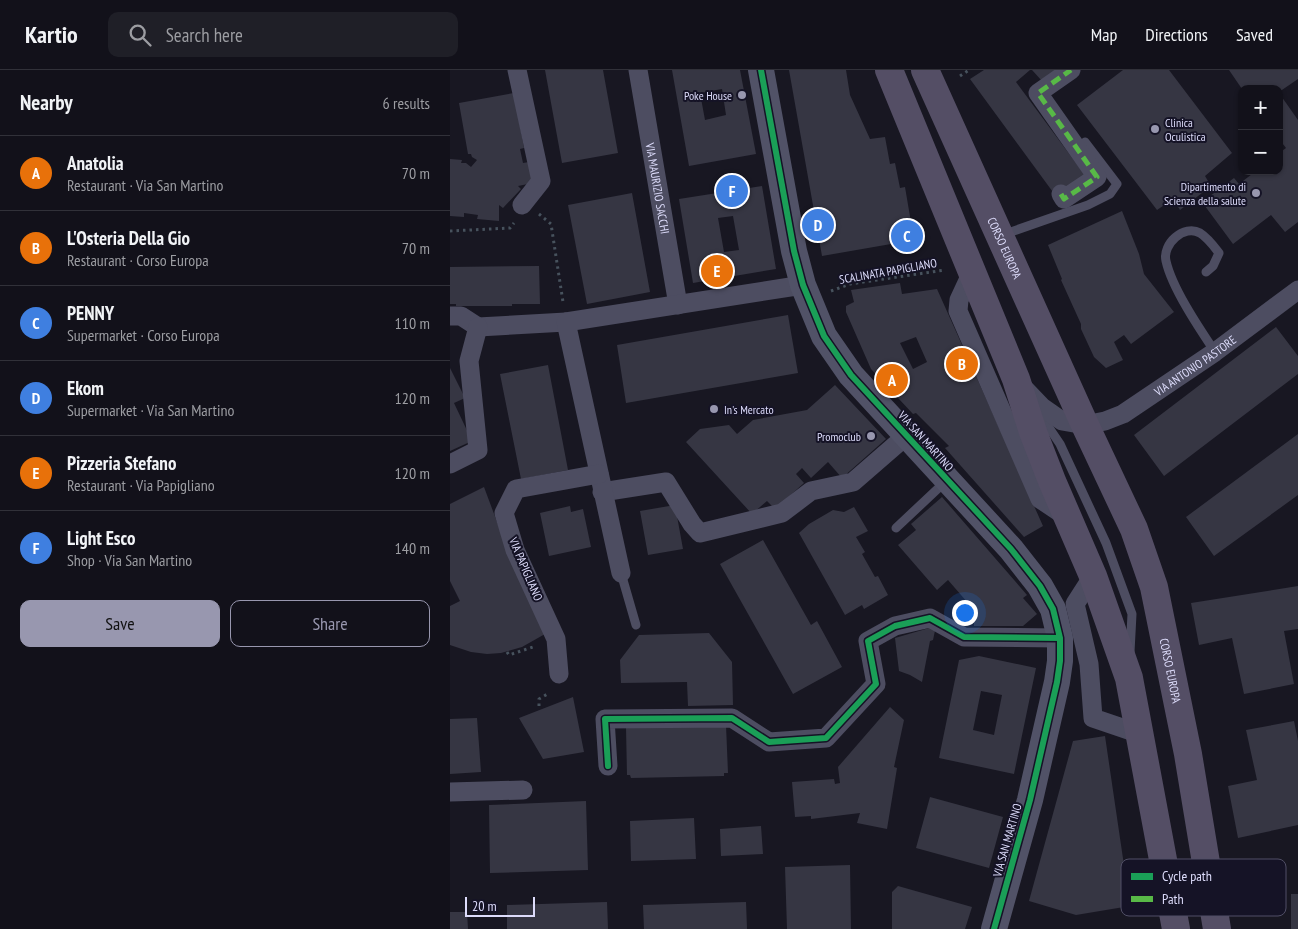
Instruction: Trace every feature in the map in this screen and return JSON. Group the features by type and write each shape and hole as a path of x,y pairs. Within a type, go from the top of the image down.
{"main road":[{"path":"889,70 961,271 1016,379 1033,432 1093,576 1129,678 1163,859"},
{"name":"CORSO EUROPA","path":"925,70 1134,529 1154,587 1188,754 1205,859"},
{"path":"1174,916 1176,929"},
{"name":"CORSO EUROPA","path":"1214,916 1216,929"}],"street":[{"path":"517,70 541,181 529,208"},
{"name":"VIA MAURIZIO SACCHI","path":"638,70 678,305"},
{"name":"VIA SAN MARTINO","path":"761,70 793,242 803,285 824,336 851,375 1010,549 1030,573 1053,609 1060,638 1060,661 1054,697 1030,800 994,929"},
{"path":"1061,194 1064,199 1097,177 1038,94 1071,70"},
{"path":"961,271 958,311 1040,499 1067,517"},
{"path":"450,316 461,316 478,327 566,322 803,285"},
{"name":"VIA ANTONIO PASTORE","path":"1085,425 1105,421 1123,414 1215,352 1298,290"},
{"path":"566,322 621,572"},
{"path":"450,464 478,450 469,361 478,327"},
{"path":"1016,379 1042,407 1062,422 1085,425"},
{"name":"VIA SAN MARTINO","path":"601,483 666,482 692,524 700,533 782,513 812,491 853,482 906,436"},
{"name":"VIA PAPIGLIANO","path":"559,674 556,639 515,550 504,513 516,489 601,483"},
{"path":"1093,576 1075,604 1089,664 1093,718 1140,734"},
{"path":"608,766 605,720 732,718 769,742 826,738 876,684 868,641 895,626 930,618 964,637 1060,638"},
{"path":"450,792 523,790"}],"lane":[{"path":"1000,236 1088,205 1110,194 1117,184 1085,142"},
{"path":"1206,272 1213,266 1219,252 1211,241 1199,232 1184,232 1167,245 1166,263 1175,284 1198,327 1215,352"},
{"path":"1016,379 1060,444 1106,543 1132,614 1129,678"},
{"path":"896,528 946,481"},
{"path":"621,572 636,625"}],"path":[{"path":"960,76 969,70"},
{"path":"529,208 551,224 566,322"},
{"path":"450,231 510,228"},
{"path":"507,652 509,655 556,639"},
{"path":"539,698 539,706"}],"building":[{"path":"545,70 603,70 618,153 562,163"},
{"path":"672,70 740,70 756,154 689,166","holes":["722,89 726,115 705,120 700,93"]},
{"path":"789,70 846,70 850,95 870,139 885,137 890,164 895,163 900,188 905,187 914,240 822,256"},
{"path":"984,70 1030,70 1016,82 1087,178 1058,199 970,79"},
{"path":"1032,70 1057,70 1042,81"},
{"name":"Clinica Oculistica","path":"1123,70 1169,70 1232,153 1205,176 1211,186 1180,210 1173,199 1157,210 1077,105"},
{"path":"1229,70 1298,70 1298,79 1283,89 1283,85 1239,85"},
{"path":"514,93 524,148 520,149 523,163 529,162 533,183 518,186 521,189 503,208 499,205 499,221 477,219 478,215 464,213 464,217 450,216 450,159 462,160 461,163 466,163 471,167 477,160 471,154 468,154 459,103"},
{"name":"Dipartimento di Scienza della salute","path":"1283,99 1298,120 1298,222 1285,232 1271,215 1233,244 1202,202 1234,178 1239,184 1251,175 1283,175 1283,150 1286,148 1283,144"},
{"path":"762,186 776,269 693,283 679,199","holes":["733,216 739,250 724,252 718,218"]},
{"path":"632,193 650,292 587,304 568,205"},
{"path":"1122,211 1139,254 1144,274 1174,312 1131,344 1124,335 1114,342 1123,360 1106,368 1094,357 1048,245"},
{"path":"539,266 540,304 456,306 456,304 450,304 450,267"},
{"path":"900,283 902,294 937,289 1043,526 1024,537 945,448 949,446 916,413 913,414 871,369 846,312 846,306 854,302 851,290","holes":["916,337 927,362 913,369 900,343"]},
{"path":"788,315 798,373 626,403 617,345"},
{"path":"1276,327 1298,356 1298,374 1164,476 1134,435"},
{"path":"548,365 568,470 521,479 500,374"},
{"path":"450,368 465,398 454,403 472,441 450,451"},
{"path":"835,385 886,439 842,478 828,462 811,478 802,468 796,474 804,483 775,509 767,501 752,514 686,442 700,429 729,425 737,434 753,420 807,410"},
{"path":"1298,434 1298,495 1214,556 1186,517"},
{"path":"484,487 516,573 545,634 522,647 501,653 487,654 471,652 450,645 450,606 460,601 450,581 450,504"},
{"path":"942,497 1027,595 1023,598 1037,614 1023,626 974,626 974,610 948,580 937,590 898,545 916,530 911,524"},
{"path":"675,505 683,549 648,555 640,511"},
{"path":"570,506 571,512 583,509 591,547 549,556 540,513"},
{"path":"854,507 868,531 856,537 865,552 862,554 875,577 878,576 888,595 864,609 862,605 845,615 799,533 809,524 833,510 844,512"},
{"path":"763,540 811,625 817,621 842,667 793,694 720,564"},
{"path":"1298,586 1298,629 1284,631 1294,684 1244,694 1232,638 1199,645 1191,603"},
{"path":"936,626 933,640 930,641 922,682 899,671 895,638"},
{"path":"709,633 732,662 733,705 688,706 687,682 621,683 620,660 639,635"},
{"path":"979,656 1036,668 1014,774 939,758 959,660","holes":["981,691 1002,695 994,735 973,730"]},
{"path":"573,697 584,752 543,759 519,718"},
{"path":"890,707 904,720 894,767 897,768 887,829 857,823 860,813 811,819 811,816 795,817 792,782 834,779 835,784 840,783 838,767"},
{"path":"477,718 481,772 450,774 450,719"},
{"path":"1294,721 1298,741 1298,825 1238,838 1228,786 1257,780 1246,730"},
{"path":"726,725 728,773 724,773 724,776 631,778 630,775 627,775 626,728"},
{"path":"1105,736 1123,859 1121,859 1121,908 1076,915 1029,901 1073,741"},
{"path":"930,797 1003,817 989,868 916,848"},
{"path":"586,801 588,870 490,873 489,805"},
{"path":"694,818 696,859 631,861 630,821"},
{"path":"761,826 763,854 721,856 720,829"},
{"path":"850,865 851,929 787,929 785,867"},
{"path":"898,886 972,907 965,929 892,929 892,892"},
{"path":"1291,894 1298,894 1298,929 1291,929"},
{"path":"607,902 608,929 507,929 507,905"},
{"path":"746,902 747,929 644,929 643,905"},
{"path":"450,912 467,912 468,929 450,929"}],"marked path":[{"path":"1061,194 1064,199 1097,177 1038,93 1071,70"}],"cycle path":[{"path":"761,70 794,251 803,285 824,336 851,375 1011,549 1040,586 1053,609 1060,638 1060,661 1057,682 1030,800 994,929"},
{"path":"608,766 605,719 732,718 769,742 826,738 876,684 868,641 895,626 930,618 964,637 1060,638"}],"place":[{"name":"Poke House","path":"742,95"},
{"name":"Clinica Oculistica","path":"1155,129"},
{"name":"Light Esco","path":"732,191"},
{"name":"Dipartimento di Scienza della salute","path":"1256,193"},
{"name":"Ekom","path":"818,225"},
{"name":"PENNY","path":"907,236"},
{"name":"Pizzeria Stefano","path":"717,271"},
{"name":"L'Osteria Della Gio","path":"962,364"},
{"name":"Anatolia","path":"892,380"},
{"name":"In's Mercato","path":"714,409"},
{"name":"Promoclub","path":"871,436"}]}
